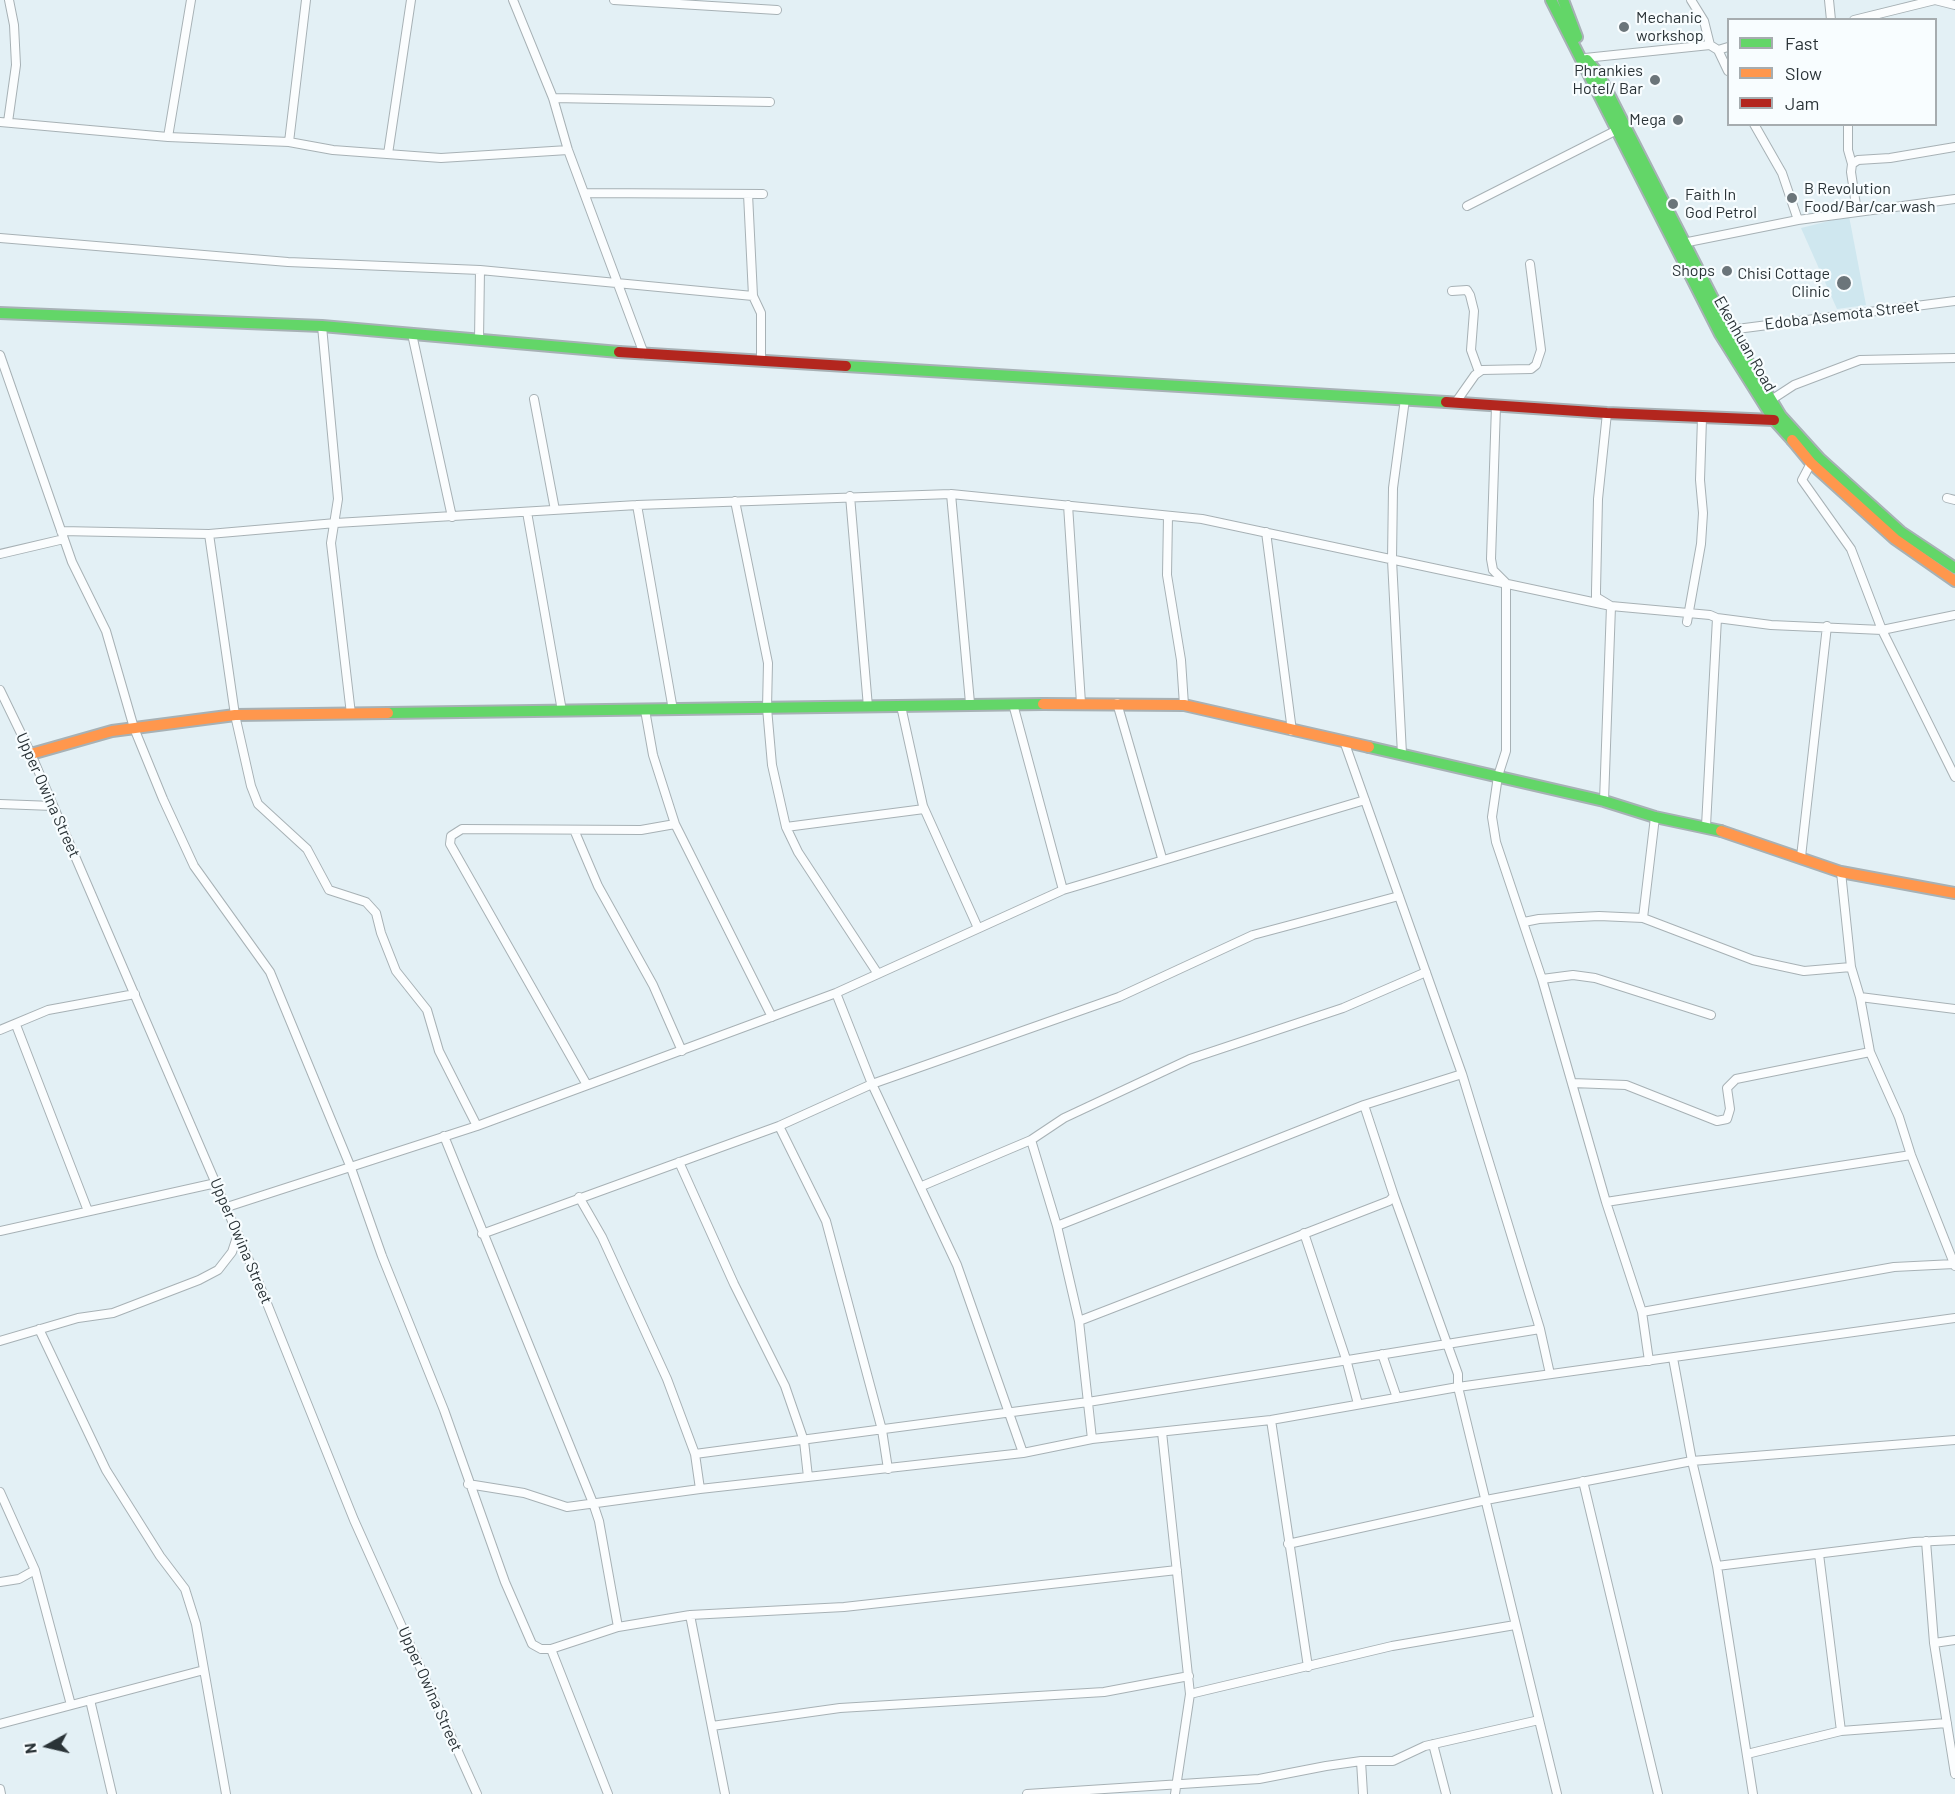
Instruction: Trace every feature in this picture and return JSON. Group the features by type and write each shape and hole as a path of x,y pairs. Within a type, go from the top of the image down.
{"street":[{"path":"9,0 14,25 16,65 4,122 42,128 168,137 289,142 333,150 441,158 568,150"},
{"path":"168,137 191,0"},
{"path":"289,142 306,0"},
{"path":"388,154 411,0"},
{"path":"513,0 552,98 568,150 644,354"},
{"path":"614,0 777,10"},
{"name":"Ekenhuan Road","path":"1551,0 1720,334 1774,420 1810,463 1906,548 1955,581"},
{"name":"Ekenhuan Road","path":"1563,0 1585,58 1598,73 1729,330 1788,426 1820,459 1901,532 1955,568"},
{"path":"1691,0 1704,21 1714,47 1727,69"},
{"path":"1828,0 1831,18"},
{"path":"1862,18 1935,0 1955,6"},
{"path":"1585,58 1727,47"},
{"path":"552,98 770,102"},
{"path":"1755,126 1782,173 1798,220"},
{"path":"1848,126 1848,150 1852,164 1851,172 1857,212"},
{"path":"1467,206 1617,130"},
{"path":"1852,164 1862,158 1890,158 1955,147"},
{"path":"585,193 763,194"},
{"path":"748,194 753,296 761,313 761,361"},
{"path":"1683,243 1798,220 1955,199"},
{"path":"0,238 288,262 480,270 753,296"},
{"path":"1456,402 1479,372 1531,369 1536,365 1541,350 1530,264"},
{"path":"479,340 480,270"},
{"path":"1452,291 1467,290 1470,295 1474,311 1470,343 1479,372"},
{"name":"Edoba Asemota Street","path":"1729,330 1955,301"},
{"path":"0,313 322,326 644,354 1607,413 1774,420"},
{"path":"322,326 338,499 331,543 351,714"},
{"path":"412,334 452,517"},
{"path":"0,355 72,562 106,631 134,728 194,866 270,972 351,1168 382,1256 444,1410 468,1484 532,1644 541,1650 551,1649 618,1627 690,1615 856,1606 1177,1570"},
{"path":"1771,400 1794,385 1860,360 1955,358"},
{"path":"534,399 555,510"},
{"path":"1402,754 1392,560 1393,488 1406,399"},
{"path":"1496,406 1491,559 1493,570 1506,583 1506,751 1498,776 1492,817 1496,842 1542,979 1606,1202 1642,1312 1649,1361"},
{"path":"1607,413 1598,499 1596,597 1611,606"},
{"path":"1687,622 1701,544 1702,418"},
{"path":"1810,463 1802,480 1851,549 1882,630 1955,777"},
{"path":"61,531 209,534 336,523 637,505 951,494 1202,519 1611,606 1710,615 1771,625 1882,630 1955,615"},
{"path":"951,494 970,703"},
{"path":"850,496 868,707"},
{"path":"735,501 768,663 767,708 772,765 786,826 798,852 878,974"},
{"path":"637,505 673,710"},
{"path":"1068,505 1081,703"},
{"path":"527,512 562,711"},
{"path":"1168,516 1167,575 1180,660 1184,705"},
{"path":"1266,532 1292,731"},
{"path":"209,534 236,715 250,786 258,804 307,849 329,890 366,902 376,913 396,971 427,1010 439,1051 477,1126"},
{"path":"0,554 64,539"},
{"path":"1604,801 1611,606"},
{"path":"1706,826 1718,618"},
{"path":"1801,857 1827,626"},
{"name":"Upper Owina Street","path":"0,690 31,754 238,1234 354,1520 477,1794"},
{"path":"31,754 112,731 236,715 868,707 970,703 1184,705 1604,801 1655,817 1706,826 1841,872 1955,893"},
{"path":"1116,703 1162,858"},
{"path":"1013,705 1063,890"},
{"path":"901,706 924,809 978,928"},
{"path":"645,710 653,755 675,824 772,1017"},
{"path":"1344,741 1462,1074 1540,1329 1550,1374"},
{"path":"226,1207 477,1126 836,993 1063,890 1162,858 1365,800"},
{"path":"0,804 53,806"},
{"path":"786,826 924,809"},
{"path":"1643,918 1655,817"},
{"path":"587,1084 450,844 451,836 462,829 575,832 641,830 675,824"},
{"path":"575,832 598,886 653,984 682,1051"},
{"path":"1642,1312 1894,1267 1955,1265 1911,1155 1899,1117 1870,1053 1860,997 1851,967 1841,872"},
{"path":"482,1234 778,1126 872,1084 1119,997 1253,935 1399,896"},
{"path":"1524,922 1599,916 1643,918 1754,960 1804,971 1851,967"},
{"path":"922,1186 1031,1140 1064,1118 1190,1059 1343,1008 1426,972"},
{"path":"1542,979 1574,975 1595,978 1711,1015"},
{"path":"836,993 872,1084 922,1186 957,1265 1023,1454"},
{"path":"0,1030 48,1010 135,994"},
{"path":"1860,997 1955,1009"},
{"path":"16,1025 88,1211"},
{"path":"1572,1083 1626,1085 1717,1121 1727,1119 1730,1108 1727,1088 1736,1079 1870,1053"},
{"path":"1057,1226 1364,1105 1462,1074"},
{"path":"1364,1105 1458,1374 1458,1387 1557,1794"},
{"path":"778,1126 826,1221 882,1430 888,1469"},
{"path":"444,1136 593,1503 599,1521 618,1627"},
{"path":"1031,1140 1057,1226 1079,1321 1092,1439"},
{"path":"1606,1202 1911,1155"},
{"path":"680,1162 734,1284 785,1386 804,1441 808,1477"},
{"path":"0,1231 216,1183"},
{"path":"1079,1321 1389,1201 1394,1196"},
{"path":"579,1197 602,1237 667,1380 695,1454 700,1489"},
{"path":"1304,1233 1346,1359 1358,1404"},
{"path":"0,1341 78,1318 113,1313 199,1280 218,1270 232,1252 238,1234"},
{"path":"468,1484 524,1492 567,1507 700,1489 1023,1454 1092,1439 1271,1420 1458,1387 1955,1318"},
{"path":"39,1329 106,1470 160,1556 185,1589 196,1624 226,1794"},
{"path":"695,1454 1088,1402 1540,1329"},
{"path":"1382,1354 1397,1398"},
{"path":"1673,1358 1692,1461 1717,1566 1753,1794"},
{"path":"1271,1420 1308,1667"},
{"path":"1162,1432 1190,1694 1175,1794"},
{"path":"1288,1544 1486,1500 1692,1461 1955,1440"},
{"path":"1583,1481 1658,1794"},
{"path":"0,1492 35,1570 71,1705"},
{"path":"1717,1566 1926,1541 1955,1540"},
{"path":"1926,1541 1934,1642 1947,1723 1953,1733 1955,1774"},
{"path":"1819,1554 1842,1731"},
{"path":"0,1582 19,1579 35,1570"},
{"path":"690,1615 725,1794"},
{"path":"1190,1694 1392,1646 1515,1625"},
{"path":"1934,1642 1955,1640"},
{"path":"551,1649 608,1794"},
{"path":"0,1724 204,1670"},
{"path":"711,1726 840,1708 1104,1692 1189,1676"},
{"path":"90,1700 112,1794"},
{"path":"1027,1794 1259,1779 1361,1761 1393,1761 1433,1744 1539,1720"},
{"path":"1747,1754 1842,1731 1947,1723"},
{"path":"1433,1744 1446,1794"},
{"path":"1361,1761 1363,1794"},
{"path":"0,1789 1,1794"}],"shaded area":[{"name":"Chisi Cottage Clinic","path":"1849,216 1866,305 1837,309 1801,228"}],"traffic: fast":[{"path":"1551,0 1720,334 1774,420 1792,440"},
{"path":"1563,0 1577,37"},
{"path":"1587,60 1598,73 1729,330 1781,416 1820,459 1901,532 1955,568"},
{"path":"0,313 322,326 619,352"},
{"path":"846,366 1446,402"},
{"path":"388,713 1043,704"},
{"path":"1369,747 1604,801 1655,817 1721,831"}],"traffic: slow":[{"path":"1792,440 1811,463 1895,539 1955,581"},
{"path":"1043,704 1184,705 1369,747"},
{"path":"31,754 112,731 235,715 388,713"},
{"path":"1721,831 1841,872 1955,893"}],"traffic: jam":[{"path":"619,352 846,366"},
{"path":"1446,402 1607,413 1774,420"}],"place":[{"name":"Mechanic workshop","path":"1624,27"},
{"name":"Phrankies Hotel/ Bar","path":"1655,80"},
{"name":"Mega","path":"1678,120"},
{"name":"B Revolution Food/Bar/car wash","path":"1792,198"},
{"name":"Faith In God Petrol","path":"1673,204"},
{"name":"Shops","path":"1727,271"},
{"name":"Chisi Cottage Clinic","path":"1844,283"}]}
